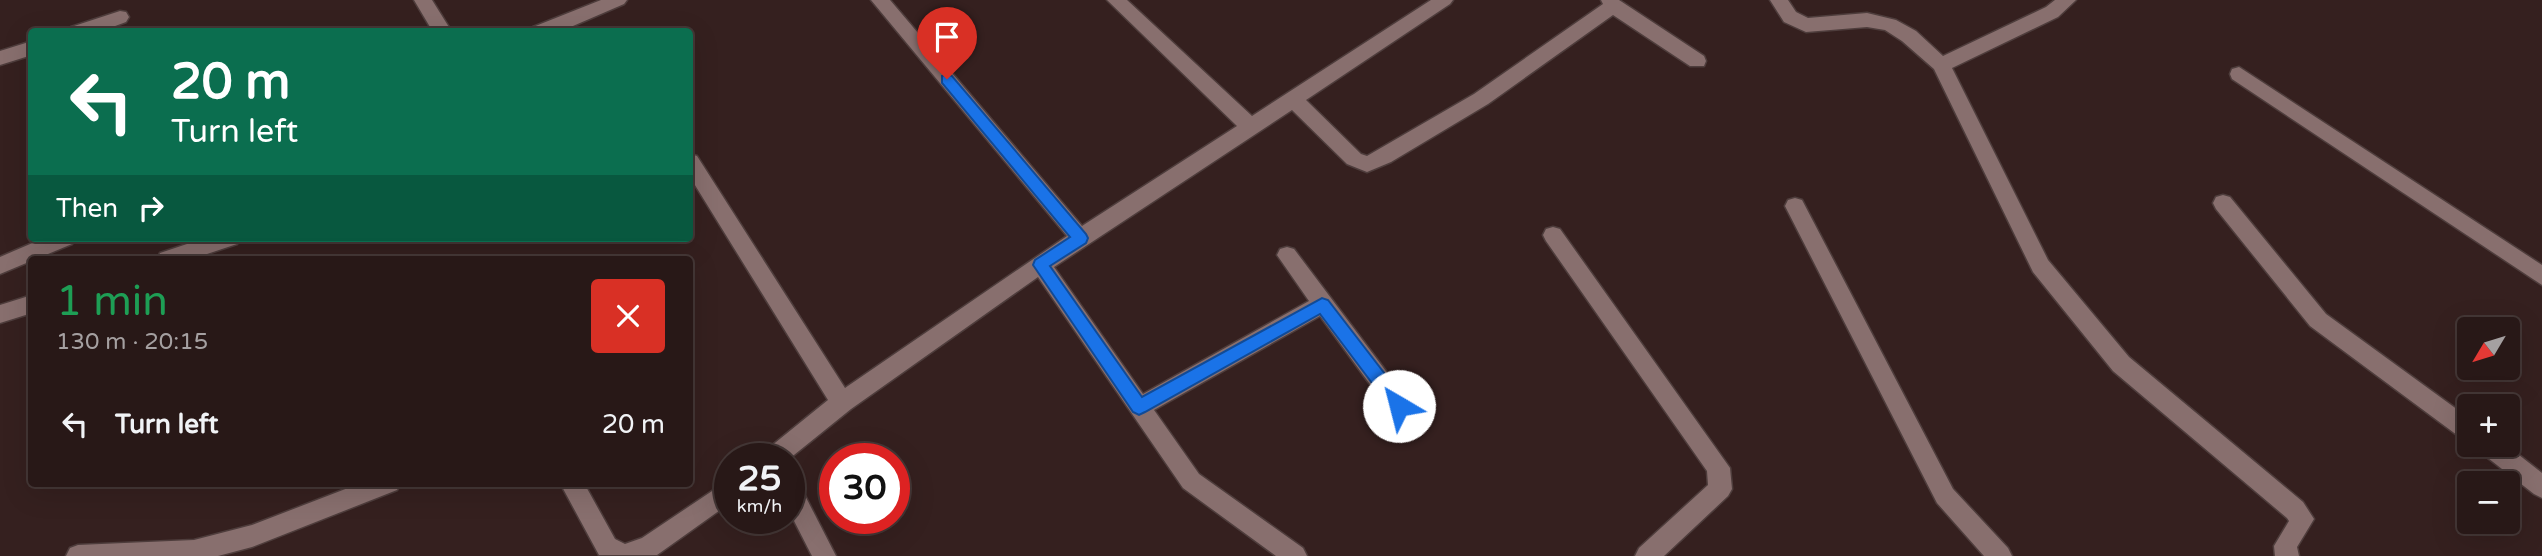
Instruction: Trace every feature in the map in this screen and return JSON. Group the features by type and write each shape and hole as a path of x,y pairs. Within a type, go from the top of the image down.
{"street":[{"path":"423,0 440,28"},
{"path":"550,28 618,0"},
{"path":"880,0 1080,238"},
{"path":"1116,0 1252,128"},
{"path":"793,443 842,403 1080,238 1444,0"},
{"path":"1779,0 1790,18 1806,25 1867,20 1890,25 1909,36 1941,65 2040,266 2121,364 2295,510 2302,519 2300,526 2286,543 2284,551 2287,556"},
{"path":"1941,65 2052,12 2067,0"},
{"path":"1294,100 1354,159 1367,164 1384,158 1481,99 1611,3 1697,61"},
{"path":"89,28 120,17"},
{"path":"0,58 28,48"},
{"path":"2239,74 2542,276"},
{"path":"693,166 842,403"},
{"path":"2223,203 2318,320 2457,423"},
{"path":"1795,206 1945,496 2000,556"},
{"path":"1553,235 1718,468 1720,489 1647,556"},
{"path":"0,266 56,242"},
{"path":"176,256 218,242"},
{"path":"1287,255 1399,406"},
{"path":"1041,265 1191,481 1295,556"},
{"path":"1139,407 1322,304"},
{"path":"0,314 28,305"},
{"path":"2504,457 2542,487"},
{"path":"78,556 194,553 252,536 379,487"},
{"path":"574,487 607,547 624,555 649,547 714,500"},
{"path":"805,519 824,556"}],"route":[{"path":"947,79 1080,238 1041,265 1139,407 1322,304 1399,406"}]}
